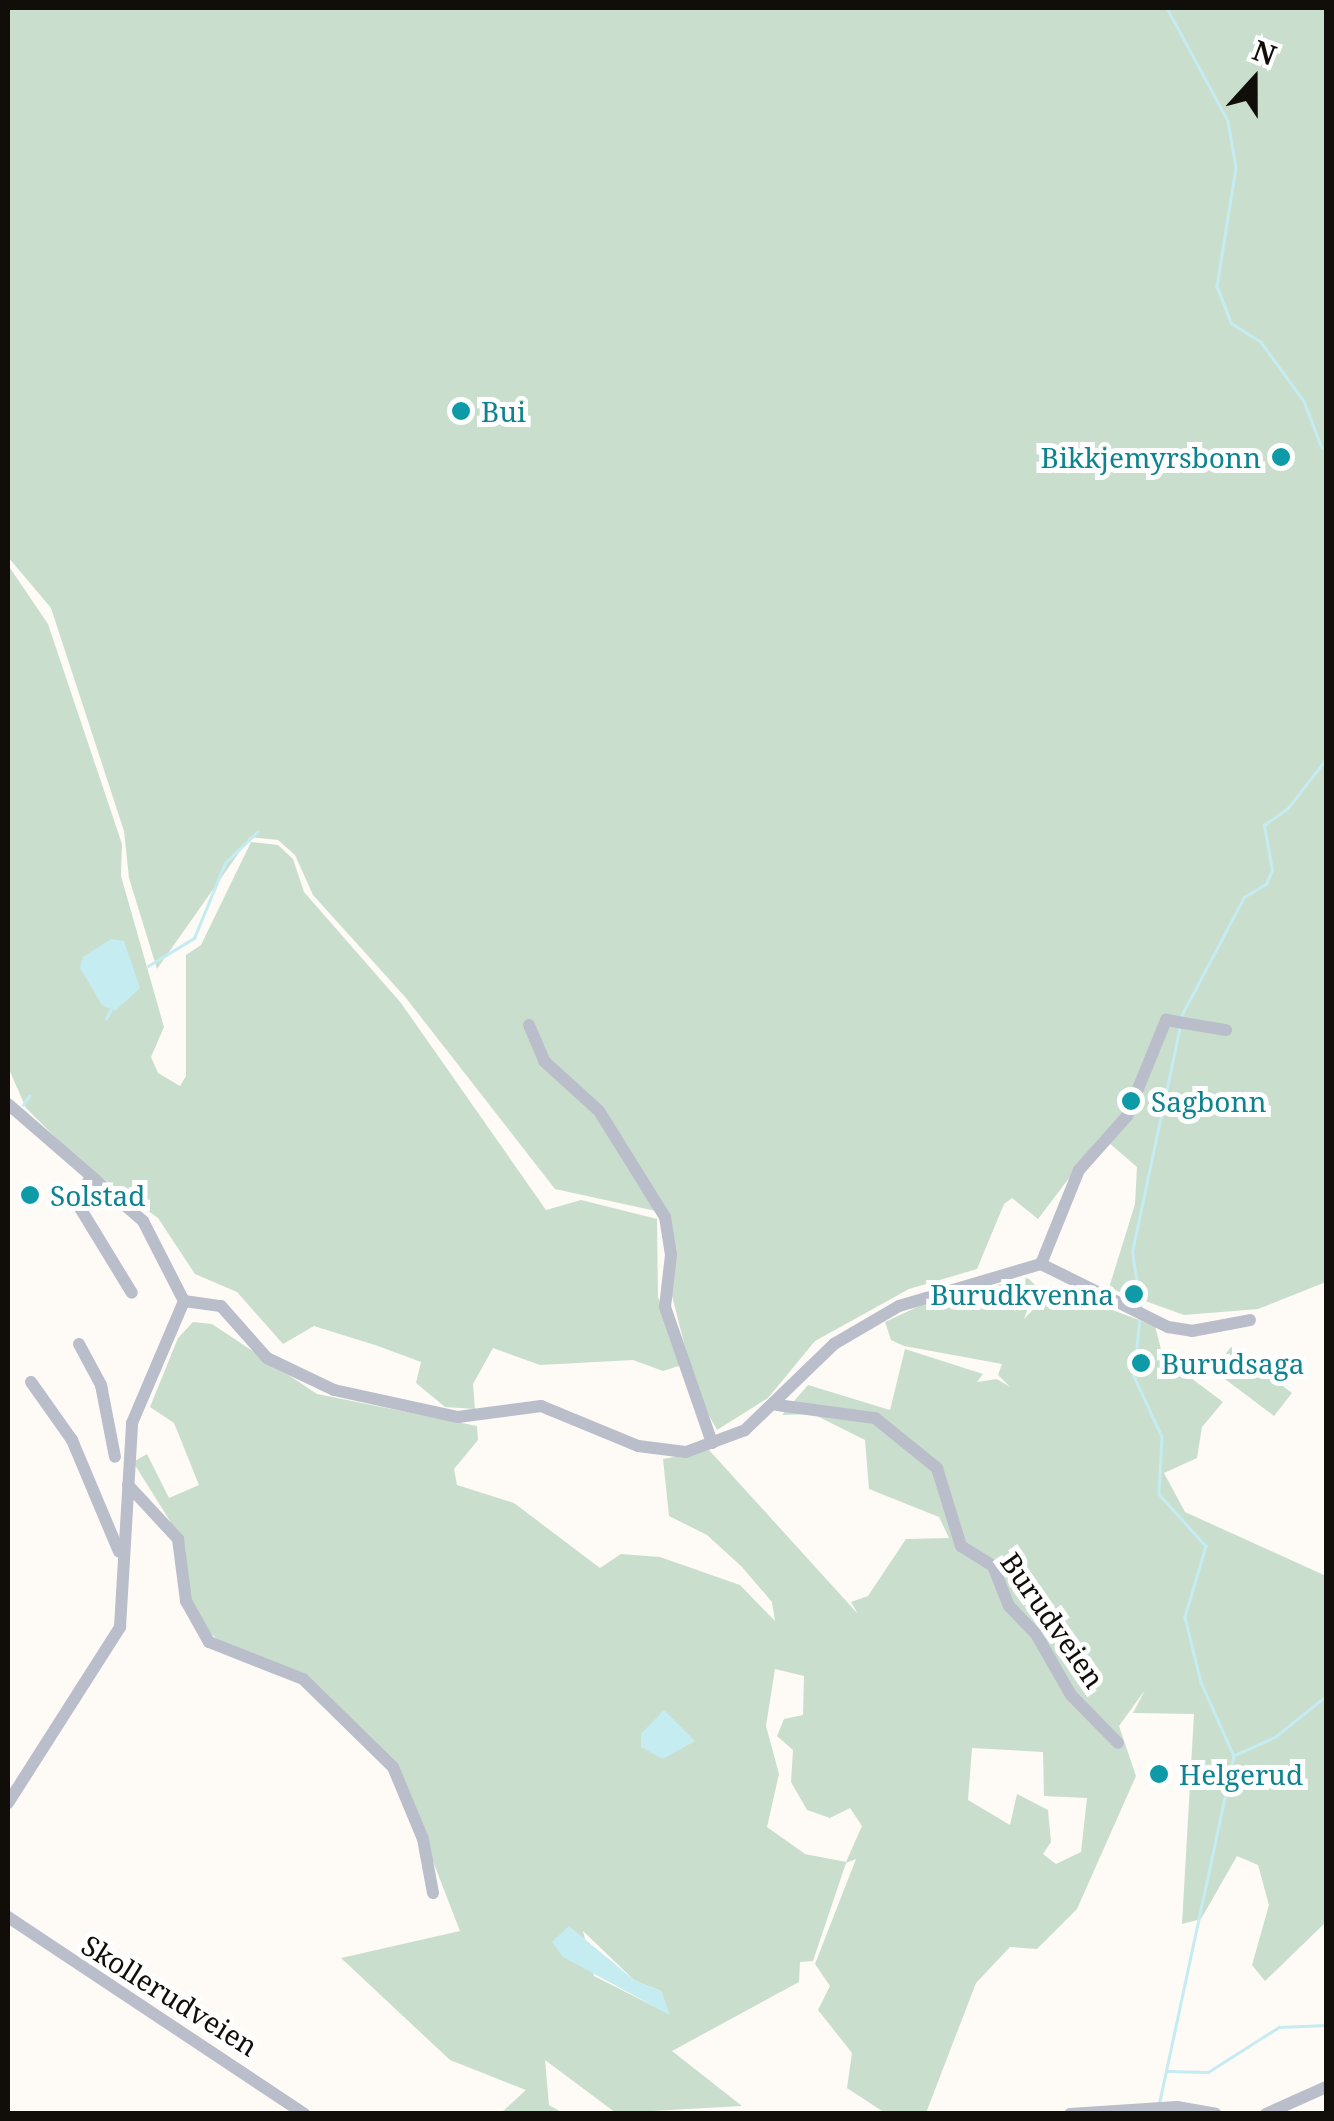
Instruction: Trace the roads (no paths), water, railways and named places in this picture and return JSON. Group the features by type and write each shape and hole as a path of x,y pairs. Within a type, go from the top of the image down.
{"street":[{"path":"1040,1264 1079,1170 1127,1116 1174,1020 1226,1030"},
{"path":"529,1025 544,1062 599,1111 666,1216 671,1255 665,1307 712,1444"},
{"path":"8,1104 143,1222 184,1301"},
{"path":"91,1176 78,1203 132,1293"},
{"path":"184,1301 221,1306 267,1358 334,1390 458,1417 558,1409 658,1452 712,1444 777,1405 814,1360 899,1306 1040,1264 1142,1315 1192,1331 1250,1320"},
{"path":"8,1803 120,1627 121,1556 132,1423 184,1301"},
{"path":"79,1344 101,1385 115,1457"},
{"path":"31,1382 72,1440 121,1556"},
{"name":"Burudveien","path":"777,1405 875,1418 937,1468 960,1546 993,1566 1010,1606 1036,1634 1071,1695 1118,1743"},
{"path":"128,1484 178,1539 186,1601 210,1642 303,1679 401,1778 433,1893"},
{"name":"Skollerudveien","path":"8,1918 305,2114"},
{"path":"1266,2114 1326,2087"},
{"path":"1070,2114 1215,2114"}],"water":[{"path":"111,939 124,941 140,988 115,1011 102,1005 80,968 83,957"},
{"path":"664,1710 695,1741 663,1759 641,1747 641,1734"},
{"path":"569,1926 634,1980 661,1991 670,2015 563,1957 552,1942"}],"waterway":[{"path":"1167,8 1228,121 1236,168 1217,286 1231,323 1261,342 1304,401 1322,448"},
{"path":"1180,1018 1244,897 1266,884 1272,870 1264,825 1288,808 1326,759"},
{"path":"148,966 194,938 225,863 257,832"},
{"path":"106,1019 111,1009"},
{"path":"1141,1310 1132,1252 1180,1026"},
{"path":"23,1105 29,1096"},
{"path":"1140,1318 1134,1376 1162,1437 1159,1494 1206,1546 1185,1617 1201,1682 1234,1756 1160,2101"},
{"path":"1235,1755 1275,1737 1326,1696"},
{"path":"1167,2071 1208,2072 1279,2027 1326,2025"}],"place":[{"name":"Bui","path":"461,411"},
{"name":"Bikkjemyrsbonn","path":"1281,457"},
{"name":"Sagbonn","path":"1131,1101"},
{"name":"Solstad","path":"30,1195"},
{"name":"Burudkvenna","path":"1134,1294"},
{"name":"Burudsaga","path":"1141,1363"},
{"name":"Helgerud","path":"1159,1774"}]}
